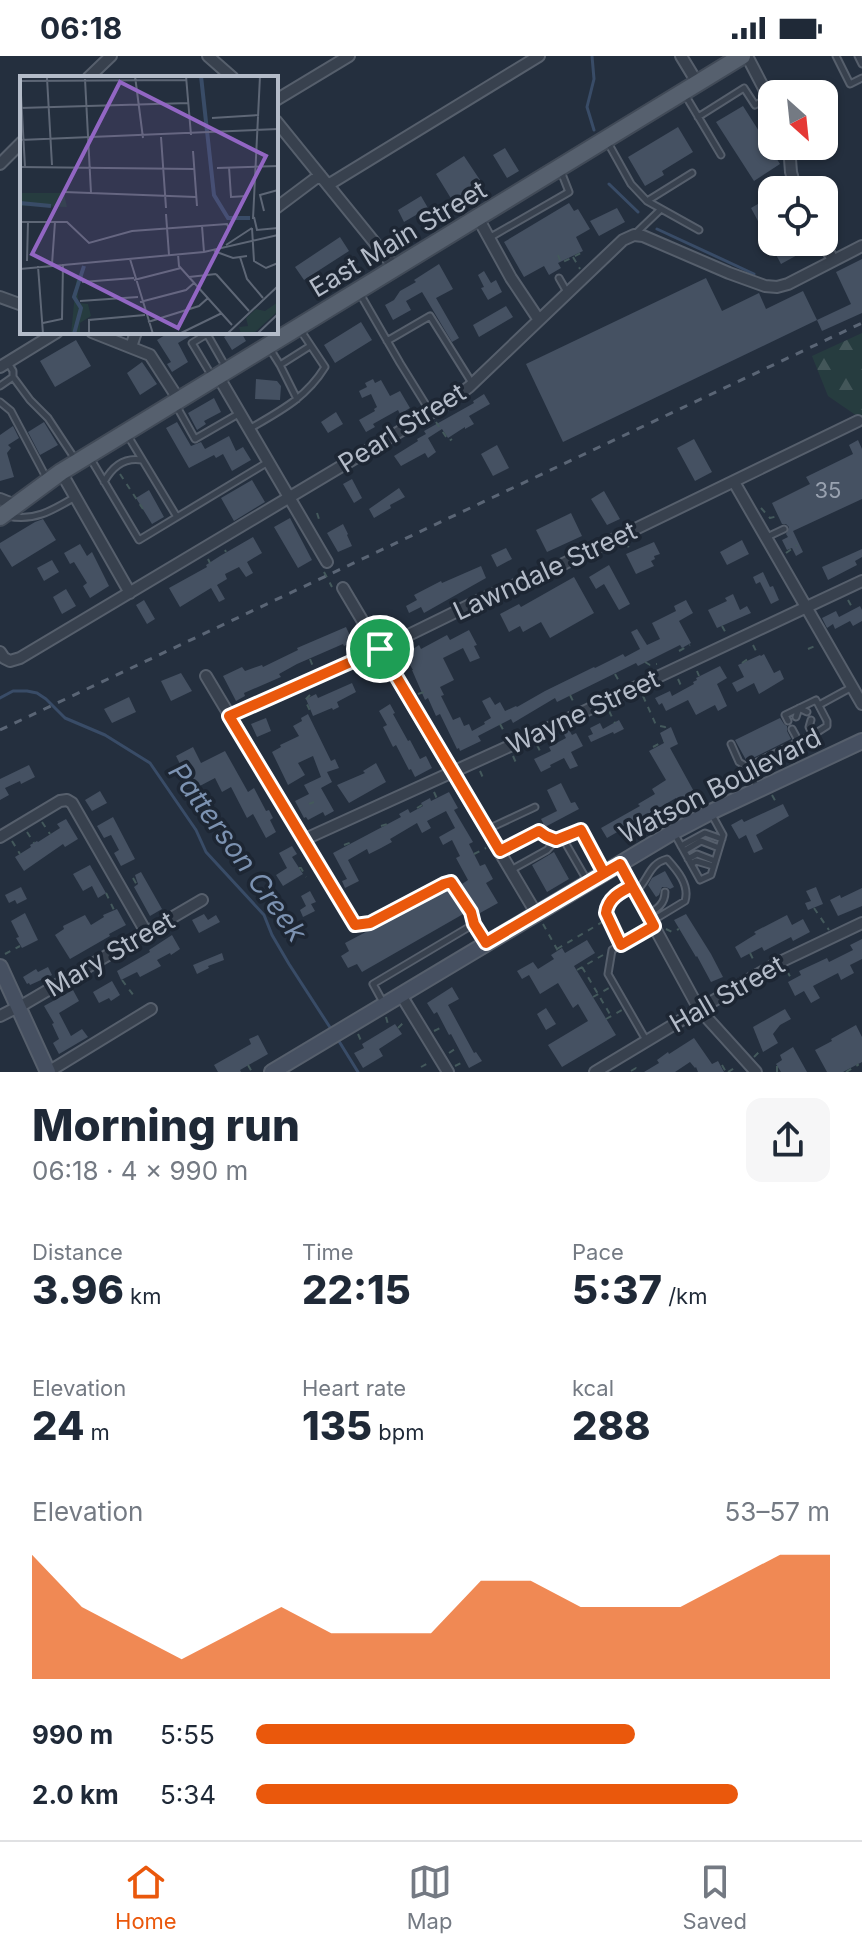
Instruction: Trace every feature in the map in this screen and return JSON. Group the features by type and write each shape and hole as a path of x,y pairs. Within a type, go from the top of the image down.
{"main road":[{"name":"East Main Street","path":"5,509 126,432 744,56"}],"street":[{"path":"90,76 111,56"},
{"path":"208,56 231,76"},
{"path":"278,99 349,56"},
{"path":"328,185 539,56"},
{"path":"681,56 691,88"},
{"path":"744,56 758,80"},
{"path":"278,123 396,269"},
{"path":"0,164 20,144"},
{"path":"278,206 320,175"},
{"path":"478,218 511,278 539,320"},
{"path":"634,235 643,236 729,273 777,287 862,246"},
{"name":"Pearl Street","path":"0,652 10,661 20,658 449,402 472,384 623,240 634,235"},
{"path":"831,256 833,260"},
{"path":"0,297 20,304"},
{"path":"4,364 54,334"},
{"path":"97,334 150,355 177,401"},
{"path":"131,347 135,334"},
{"path":"220,375 327,562"},
{"name":"Lawndale Street","path":"229,716 557,567 734,482 765,472 858,421"},
{"path":"54,477 75,497 130,593"},
{"path":"734,482 862,704"},
{"name":"Wayne Street","path":"303,840 453,772 512,751 862,581"},
{"path":"343,588 539,918"},
{"path":"206,676 355,925"},
{"name":"Watson Boulevard","path":"272,1072 385,1010 401,995 486,943 539,918 604,873 620,864 679,843 711,812 807,773 862,741"},
{"path":"0,837 60,801 72,803 146,932"},
{"path":"620,864 654,921 699,1009 756,1072"},
{"name":"Mary Street","path":"0,1016 202,900"},
{"name":"Hall Street","path":"595,1072 761,972 862,923"},
{"path":"2,960 18,1007 48,1072 151,1009"},
{"path":"401,995 452,1069"}],"lane":[{"path":"836,56 850,84 862,78"},
{"path":"858,56 862,64"},
{"path":"691,88 698,117 721,155"},
{"path":"698,117 744,88 755,105 758,104"},
{"path":"606,140 631,184 647,201 699,230"},
{"path":"489,238 569,192 560,168"},
{"path":"647,201 692,173"},
{"path":"634,235 660,210"},
{"path":"559,278 567,293"},
{"path":"359,291 431,413"},
{"path":"387,341 430,316 472,384"},
{"path":"249,429 288,407 315,383 325,367 298,328"},
{"path":"207,334 220,375 192,343 207,334"},
{"path":"268,345 297,399"},
{"path":"280,365 310,346"},
{"path":"4,364 13,371 13,377 30,400 104,482 139,540 268,462"},
{"path":"0,386 13,377"},
{"path":"177,401 195,439 240,413"},
{"path":"0,402 11,411 54,477"},
{"path":"126,432 177,517"},
{"path":"104,482 110,471 120,463 143,460"},
{"path":"5,509 11,517 29,519 52,511 75,497"},
{"path":"766,538 784,529"},
{"path":"819,705 852,687"},
{"path":"747,767 827,726 816,700 785,715 788,721"},
{"path":"799,708 807,712"},
{"path":"796,717 799,708"},
{"path":"811,720 809,727 813,735"},
{"path":"800,725 809,727"},
{"path":"792,729 799,742"},
{"path":"731,744 739,762 747,767 765,792"},
{"path":"487,830 535,807"},
{"path":"679,843 700,880 711,875 723,835 711,812"},
{"path":"511,870 547,850 559,838 581,830 604,873"},
{"path":"500,851 539,831 546,836 559,838 588,883"},
{"path":"679,843 705,833 722,839"},
{"path":"679,843 701,841 719,848"},
{"path":"690,861 697,854 714,863"},
{"path":"621,945 606,913 609,903 620,893 640,888 658,861 667,859 682,879 687,895 685,901 621,945 612,950 608,974 646,1041"},
{"path":"355,925 370,923 451,882 471,912 474,924 486,943"},
{"path":"654,921 665,899 663,893"},
{"path":"385,1010 373,984 474,924"}],"path":[{"path":"558,255 561,263 583,252"},
{"path":"573,257 585,276"},
{"path":"431,413 449,441 452,439"},
{"path":"117,470 143,509"},
{"path":"761,508 770,518 778,516"},
{"path":"317,513 319,519"},
{"path":"777,557 797,545"},
{"path":"630,549 636,547"},
{"path":"327,562 322,568 328,582 336,591 343,588"},
{"path":"843,590 853,609"},
{"path":"679,651 690,645"},
{"path":"753,645 758,655"},
{"path":"808,649 817,645"},
{"path":"310,659 314,669"},
{"path":"742,663 748,659"},
{"path":"645,662 657,664"},
{"path":"371,672 379,668"},
{"path":"697,671 699,676"},
{"path":"678,679 683,690"},
{"path":"417,694 427,691"},
{"path":"310,694 305,700 312,715"},
{"path":"643,696 656,725 666,730"},
{"path":"609,711 615,723"},
{"path":"500,724 517,765"},
{"path":"653,747 664,741"},
{"path":"537,745 542,755"},
{"path":"480,771 484,780"},
{"path":"434,792 438,801"},
{"path":"765,792 777,804"},
{"path":"309,804 314,802"},
{"path":"417,808 422,805"},
{"path":"42,822 50,834"},
{"path":"381,826 387,824"},
{"path":"27,832 34,843"},
{"path":"12,841 20,854"},
{"path":"344,845 352,842"},
{"path":"474,854 486,848"},
{"path":"299,868 306,877"},
{"path":"133,878 137,885"},
{"path":"106,893 114,910"},
{"path":"814,908 833,937"},
{"path":"539,918 557,950 608,919"},
{"path":"654,921 672,932 679,929"},
{"path":"579,936 583,943"},
{"path":"2,960 20,946"},
{"path":"577,970 612,950"},
{"path":"750,953 761,972"},
{"path":"782,961 792,980"},
{"path":"582,967 611,1016"},
{"path":"122,980 134,996"},
{"path":"593,997 614,985"},
{"path":"606,1019 627,1007"},
{"path":"385,1010 389,1028"},
{"path":"398,1028 404,1022"},
{"path":"434,1032 444,1026"},
{"path":"353,1029 362,1043"},
{"path":"447,1053 458,1047"},
{"path":"452,1069 465,1061"},
{"path":"421,1067 430,1062"},
{"path":"846,1072 857,1064"},
{"path":"248,1065 252,1072"},
{"path":"722,1065 727,1072 736,1067"},
{"path":"777,1066 777,1072"},
{"path":"631,1071 636,1068 638,1071"}],"green space":[{"path":"862,333 860,418 828,396 812,356"}],"building":[{"path":"743,106 758,130 758,160 777,160 780,164 754,181 716,122"},
{"path":"678,127 693,152 662,171 664,175 645,186 628,157"},
{"path":"505,148 519,171 507,178 493,155"},
{"path":"464,156 484,186 455,205 436,174"},
{"path":"421,196 428,208 404,222 398,210"},
{"path":"569,203 574,211 578,209 590,229 576,237 583,251 558,263 561,268 549,275 544,266 524,277 504,242"},
{"path":"758,204 758,221 751,208"},
{"path":"617,208 625,222 599,236 590,221"},
{"path":"340,237 349,251 304,280 295,267"},
{"path":"777,256 796,256 781,264"},
{"path":"862,259 862,313 822,331 817,320 851,304 836,272"},
{"path":"439,264 453,289 436,298 459,338 452,342 422,292 406,301 411,310 393,320 385,305"},
{"path":"484,271 491,283 496,280 502,292 488,300 478,275"},
{"path":"706,278 722,311 759,293 766,309 803,291 817,320 563,442 526,364"},
{"path":"506,306 513,317 479,337 473,325"},
{"path":"361,322 372,340 335,363 324,345"},
{"path":"167,334 194,334 178,343 188,362 172,372 167,364 171,362 157,340"},
{"path":"242,334 246,341 232,350 224,337"},
{"path":"76,340 91,366 55,387 40,361"},
{"path":"142,362 157,384 140,395 127,373"},
{"path":"256,379 277,381 281,386 280,400 255,399"},
{"path":"373,379 375,383 381,380 390,396 400,391 410,408 400,414 398,410 373,424 375,427 366,432 359,420 377,407 371,394 362,398 359,391"},
{"path":"484,394 490,404 469,416 474,424 448,438 442,429 428,438 436,452 428,458 425,453 401,466 394,456 418,441 426,434 424,431 474,403"},
{"path":"214,398 221,412 204,421 206,424 197,430 188,413"},
{"path":"336,412 343,424 328,433 321,422"},
{"path":"44,422 58,445 40,455 28,432"},
{"path":"177,422 191,446 201,442 205,449 229,436 236,451 243,447 251,460 232,471 223,454 216,458 214,455 189,468 166,428"},
{"path":"13,426 19,438 8,445 11,448 7,453 14,477 0,481 0,435"},
{"path":"694,439 712,472 695,481 677,448"},
{"path":"858,440 862,449 862,499 793,531 803,552 796,556 792,548 787,550 782,540 788,537 789,527 782,524 772,503 810,484 806,477 853,454 849,445"},
{"path":"497,445 509,468 493,476 481,454"},
{"path":"352,479 362,498 354,503 343,484"},
{"path":"252,480 265,502 234,521 221,498"},
{"path":"399,488 405,497 374,518 369,509"},
{"path":"149,490 164,517 152,524 136,498"},
{"path":"604,491 620,519 607,525 591,499"},
{"path":"571,513 582,536 547,552 536,530"},
{"path":"290,518 312,560 298,568 274,527"},
{"path":"43,519 56,540 12,567 0,543"},
{"path":"343,524 352,546 338,552 327,533"},
{"path":"253,537 262,553 247,562 253,573 246,577 239,567 225,574 227,579 217,585 225,599 219,602 211,588 180,607 169,588"},
{"path":"742,540 749,554 727,565 720,552"},
{"path":"654,542 660,554 651,561 654,566 636,574 626,554"},
{"path":"80,544 87,556 92,552 109,586 90,598 83,586 87,583 74,562 70,564 64,553"},
{"path":"506,548 512,559 497,567 491,555"},
{"path":"862,549 862,557 855,561 857,565 828,580 822,567"},
{"path":"52,560 59,572 44,581 37,568"},
{"path":"609,565 630,604 619,610 604,584 596,589 589,577"},
{"path":"481,566 486,578 424,613 421,607 409,613 406,606 417,600 414,595"},
{"path":"763,572 779,600 771,604 760,582 756,584 753,577"},
{"path":"574,577 594,613 550,638 541,622 523,632 520,626 509,632 500,614 519,604 521,607"},
{"path":"66,589 76,606 62,614 53,597"},
{"path":"733,594 740,610 747,606 751,613 717,628 708,610 727,601 725,598"},
{"path":"144,600 155,619 147,624 136,605"},
{"path":"686,600 693,613 679,621 691,643 682,648 680,645 638,666 636,663 557,702 555,698 513,723 511,719 478,736 481,741 460,751 440,714 436,716 428,698 425,700 404,655 419,645 421,649 447,635 450,640 469,630 480,658 470,662 463,648 443,658 454,680 440,687 453,720 460,717 464,726 469,724 472,731 491,718 482,701 490,697 495,705 500,702 505,711 594,667 623,654 625,657 640,649 631,632 637,629 647,645 660,639 652,623 676,611 674,606"},
{"path":"860,606 862,621 853,626 850,621 835,629 833,624 827,628 822,618 836,611 839,617"},
{"path":"346,627 353,642 297,664 279,674 281,677 244,693 245,696 236,701 223,676 242,667 245,671 263,667"},
{"path":"764,654 774,673 780,670 784,679 759,694 754,683 737,692 732,683 744,677 738,665"},
{"path":"720,666 727,678 717,684 727,706 718,711 715,705 696,715 688,700 666,711 655,698 670,691 672,696 694,684 696,678"},
{"path":"181,673 192,691 171,701 161,681"},
{"path":"352,683 356,692 337,702 339,707 313,716 306,699 316,694 318,698"},
{"path":"129,697 136,712 112,723 104,709"},
{"path":"390,704 408,741 420,759 426,756 432,768 415,777 383,727 387,725 379,711"},
{"path":"308,714 331,761 335,759 339,768 327,772 332,782 321,788 334,811 325,816 323,812 308,820 295,801 309,794 304,785 321,777 313,756 298,763 305,775 288,785 272,752 299,736 293,726"},
{"path":"266,718 271,731 257,737 251,724"},
{"path":"780,718 787,726 791,739 747,761 735,740"},
{"path":"619,720 624,729 591,742 588,736 593,734 590,728 600,723 603,729"},
{"path":"671,727 678,744 670,748 697,797 680,806 676,798 607,838 601,828 640,806 638,804 655,794 652,789 666,780 649,751 664,743 660,733"},
{"path":"568,728 572,735 576,733 583,746 571,752 578,766 570,769 564,758 541,772 534,759 551,751 549,747 566,738 562,731"},
{"path":"193,747 201,763 225,751 248,792 254,788 266,811 269,810 276,832 266,838 253,814 247,818 231,787 222,792 215,778 196,788 176,756"},
{"path":"376,763 386,782 349,803 337,785 365,773 363,771"},
{"path":"29,765 35,777 5,788 9,795 0,800 0,779"},
{"path":"561,783 571,803 575,802 579,809 545,827 541,819 557,811 547,790"},
{"path":"100,791 107,803 92,811 85,800"},
{"path":"449,792 458,808 454,810 473,842 469,844 480,866 485,864 493,879 486,883 498,903 480,913 462,884 468,880 456,858 460,856 452,840 443,845 439,837 455,828 446,811 427,821 431,828 422,833 417,823 381,848 369,854 367,849 348,860 359,881 345,888 342,881 347,879 333,853 401,817 399,814 408,809 410,813 430,798 431,801"},
{"path":"783,804 789,816 756,835 763,849 754,853 746,835 739,839 731,825"},
{"path":"113,817 135,859 121,866 114,853 119,850 111,835 104,838 97,826"},
{"path":"66,819 78,839 65,847 63,844 24,871 15,857 60,828 57,824"},
{"path":"292,846 297,854 292,857 303,874 283,886 276,875 287,868 279,853"},
{"path":"554,852 569,879 547,892 532,865"},
{"path":"90,865 106,893 98,898 92,886 83,891 73,874"},
{"path":"665,871 674,887 662,887 656,897 648,885 652,878"},
{"path":"141,872 162,909 150,916 134,887 138,884 135,875"},
{"path":"21,887 27,899 17,904 15,900 9,903 5,895"},
{"path":"816,887 823,904 808,910 805,903 811,901 806,891"},
{"path":"449,888 465,913 362,972 357,964 348,968 341,956 349,951 345,943"},
{"path":"862,888 862,906 838,916 830,900"},
{"path":"310,891 316,902 311,904 315,911 303,917 300,910 306,906 301,896"},
{"path":"117,909 126,925 70,959 55,935 64,929 63,926 85,915 91,925"},
{"path":"25,913 38,940 22,948 11,921"},
{"path":"204,914 208,920 216,915 220,922 199,933 192,920"},
{"path":"686,914 723,977 711,982 674,920"},
{"path":"787,915 792,925 803,919 810,932 793,941 791,937 764,951 762,947 741,958 735,947 756,934 754,932"},
{"path":"172,935 180,949 157,960 161,966 140,977 137,972 121,980 117,971"},
{"path":"862,939 862,959 850,965 854,973 841,980 838,973 813,986 820,998 811,1003 804,991 795,996 788,982 801,975 799,971 827,958 829,962 853,950 850,945"},
{"path":"587,940 595,953 574,966 616,1035 562,1067 548,1045 588,1021 578,1004 573,1008 558,983 540,994 529,975 522,979 517,971 533,962 538,969 554,959 551,955 562,948 565,953"},
{"path":"222,953 224,960 197,974 193,965"},
{"path":"48,967 52,975 27,984 23,977 36,969 38,972"},
{"path":"112,981 120,995 111,1001 109,998 99,1003 93,992"},
{"path":"452,987 459,999 448,1005 474,1053 482,1061 469,1068 437,1012 434,1014 427,1003"},
{"path":"73,990 79,1001 59,1013 71,1036 82,1029 88,1037 59,1054 53,1043 59,1039 54,1023 44,1006"},
{"path":"546,1008 556,1024 546,1030 537,1014"},
{"path":"785,1009 791,1019 780,1025 773,1034 778,1043 763,1052 753,1027"},
{"path":"395,1024 402,1034 379,1049 383,1056 363,1068 354,1053 364,1048 362,1044"},
{"path":"856,1025 862,1037 862,1062 843,1072 827,1072 815,1050"},
{"path":"258,1035 268,1054 241,1072 218,1072 214,1065 251,1044 249,1039"},
{"path":"694,1038 712,1064 718,1061 724,1072 698,1072 690,1062 675,1072 644,1072 659,1063 657,1060 668,1052"},
{"path":"793,1047 807,1072 781,1072 776,1064 782,1060 780,1055"}],"waterway":[{"path":"592,56 594,79 587,107 594,130"},
{"path":"609,184 638,212"},
{"path":"657,229 754,274"},
{"name":"Patterson Creek","path":"0,698 13,691 37,693 65,718 105,735 150,763 196,830 206,852 264,915 289,964 333,1032"},
{"name":"Patterson Creek","path":"337,1038 358,1072"}],"railway":[{"path":"0,730 862,323"}],"route":[{"path":"380,649 229,716 355,925 370,923 451,882 471,912 474,924 486,943 620,864 632,886 614,897 606,913 621,945 654,926 620,864 604,873 581,830 556,840 539,831 500,851 380,649"}]}
